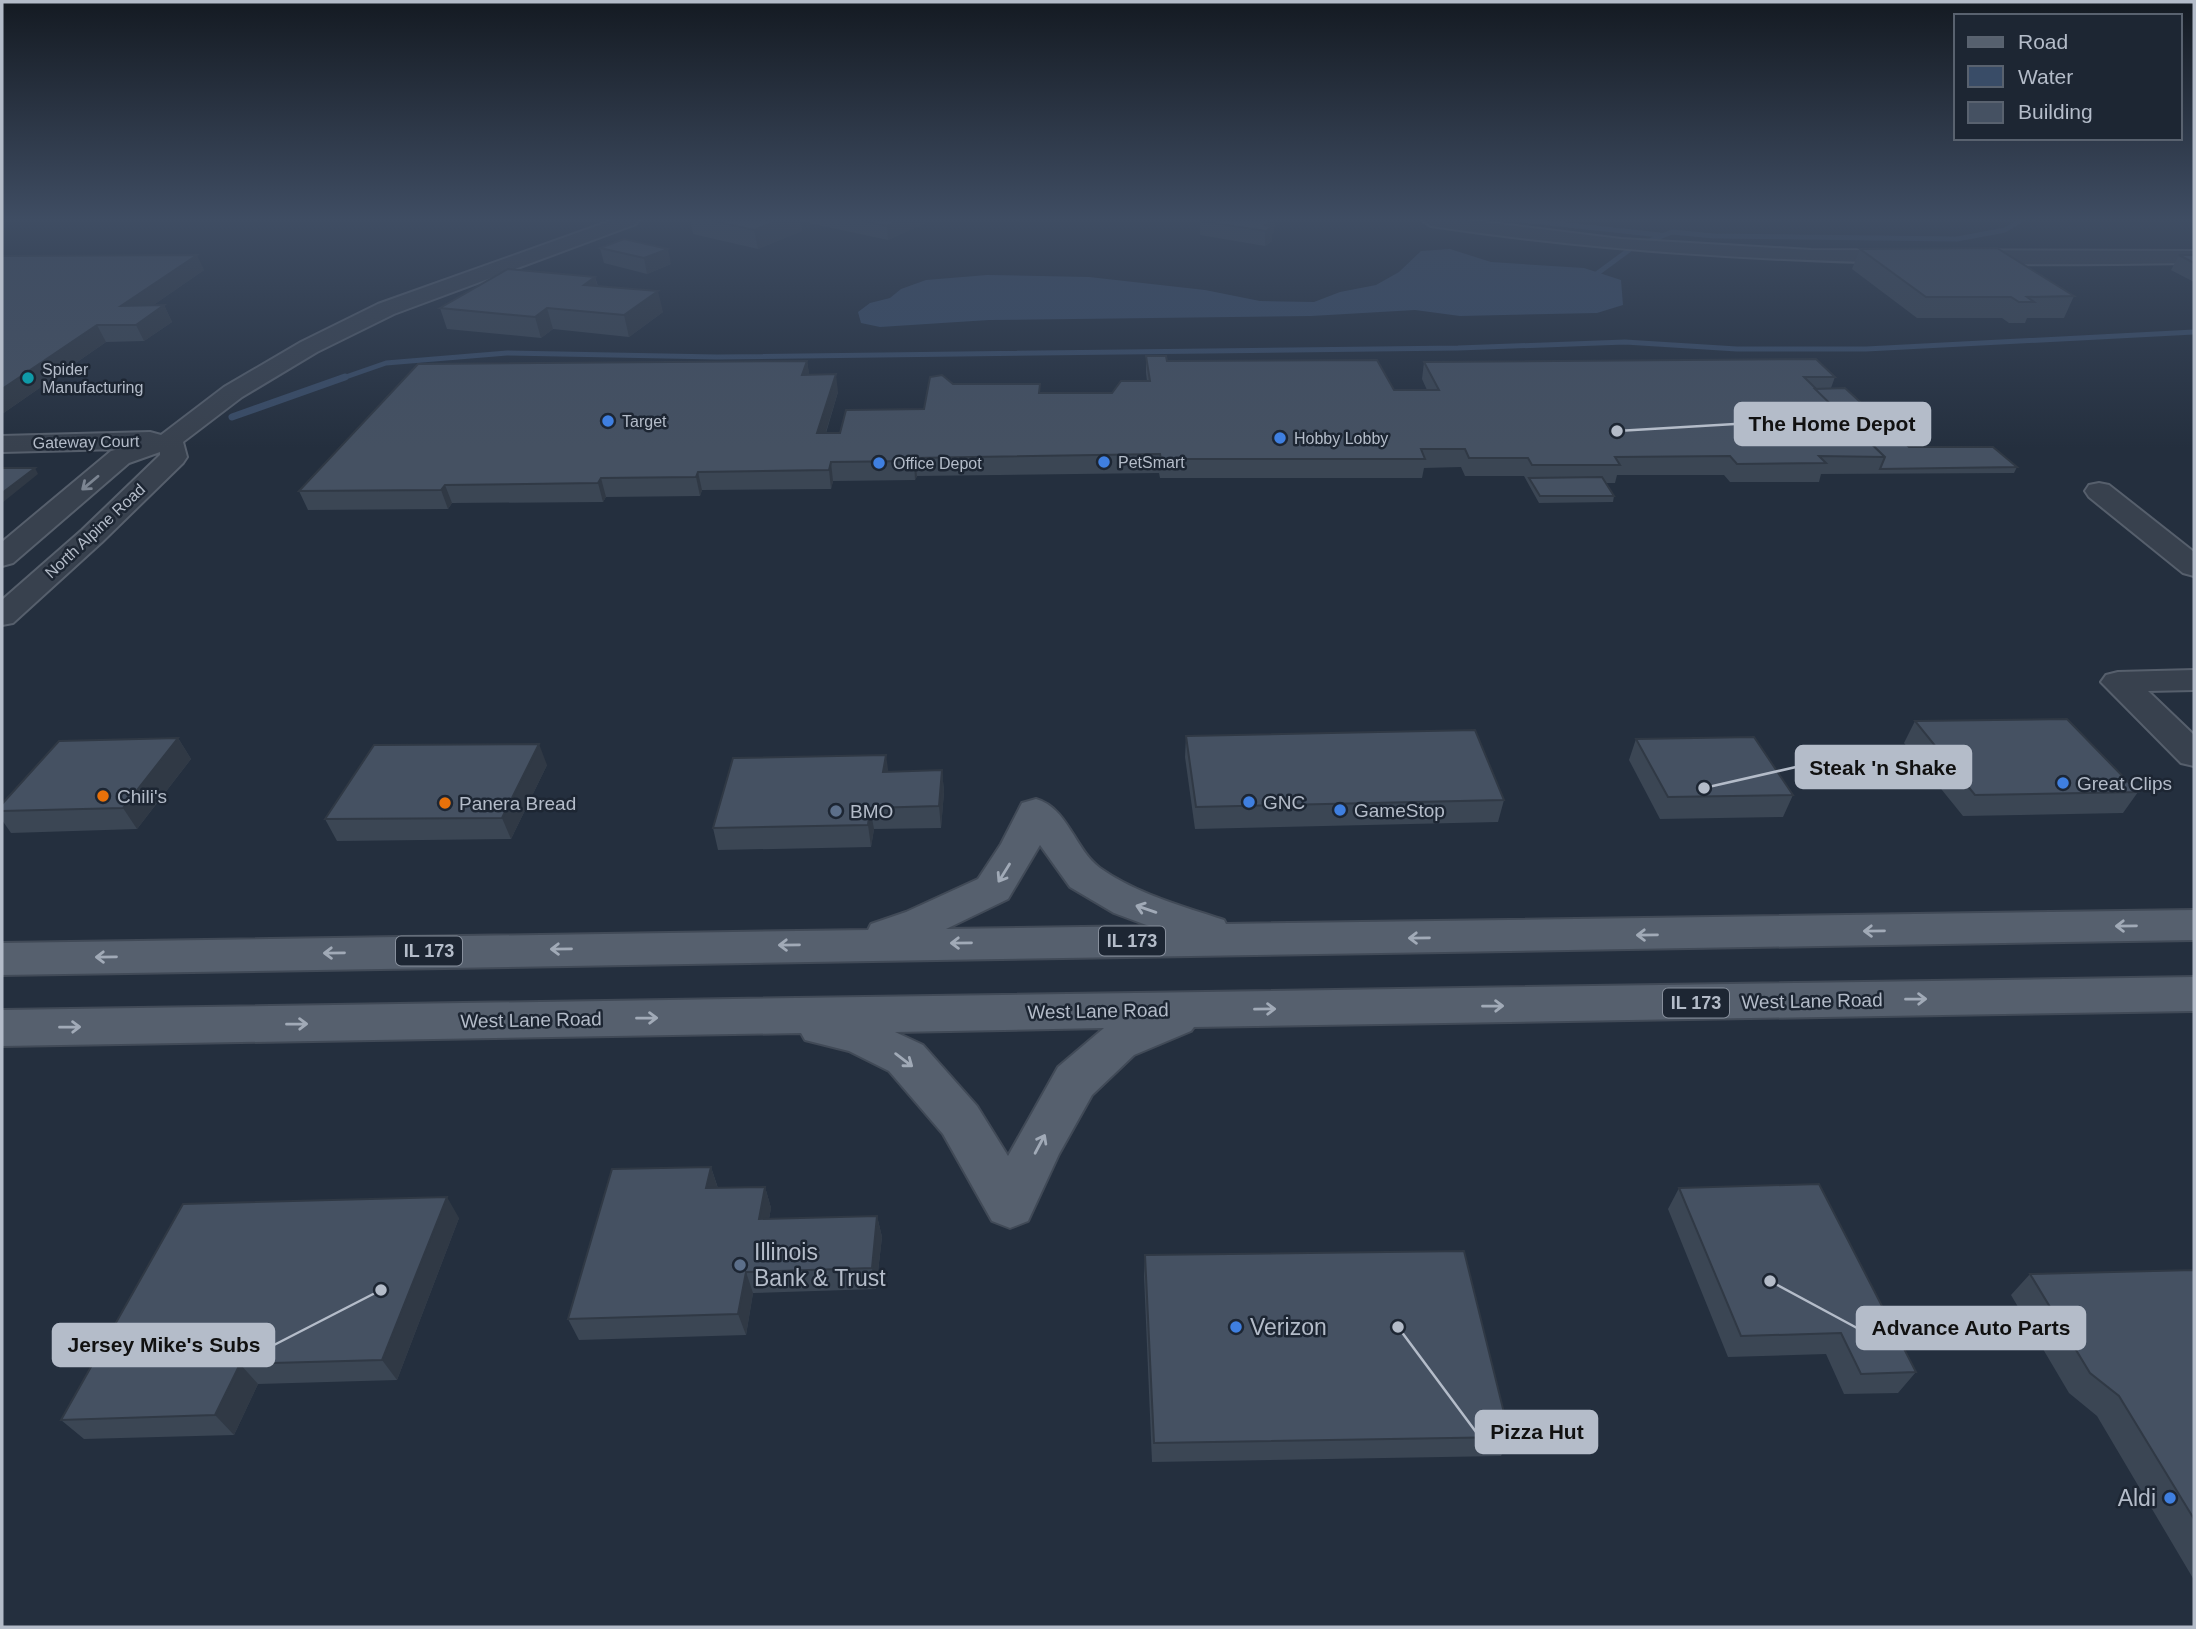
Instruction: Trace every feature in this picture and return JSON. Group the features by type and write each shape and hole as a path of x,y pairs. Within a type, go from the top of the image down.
{"main road":[{"path":"857,944 921,923 993,889 1020,846 1036,812 1084,877 1129,903 1234,940"},
{"name":"IL 173","path":"2,959 2194,925"},
{"name":"West Lane Road","path":"2,1028 2194,994"},
{"path":"2147,995 2194,1000"},
{"path":"771,1016 859,1035 906,1058 960,1120 1010,1206 1039,1144 1075,1081 1118,1042 1197,1010"}],"street":[{"name":"North Alpine Road","path":"2,557 120,457 170,440 233,392 309,347 386,309 419,296"},
{"name":"North Alpine Road","path":"2,616 92,536 174,457 170,440"},
{"name":"Gateway Court","path":"2,444 170,440"},
{"path":"2099,491 2194,567"},
{"path":"2194,680 2118,682 2194,755"}],"water":[{"path":"892,296 1235,296 1260,301 1314,302 1330,296 1622,296 1623,305 1597,313 1460,316 1415,310 1311,316 989,320 880,327 861,323 858,312 870,303"}],"building":[{"path":"2,296 136,296 121,306 164,305 136,325 97,325 2,389"},
{"path":"461,296 651,296 624,315 547,308 535,317 440,308"},
{"path":"2073,296 2027,297 2034,302 2019,302 2011,297 1926,297"},
{"path":"1146,356 1166,356 1167,361 1377,360 1394,390 1439,390 1424,362 1816,359 1835,377 1804,377 1885,457 1819,456 1826,463 1737,464 1730,456 1615,457 1620,465 1532,465 1528,458 1469,458 1465,449 1421,449 1425,459 1161,459 1160,454 915,458 914,461 831,462 829,470 698,472 696,477 601,478 598,483 445,485 441,490 299,491 418,364 807,361 802,375 836,374 817,433 840,433 846,410 924,409 930,377 942,375 953,384 1040,384 1039,393 1112,393 1121,381 1150,381"},
{"path":"1845,388 1909,447 1993,447 2017,467 1880,469 1885,457 1815,389"},
{"path":"2,468 35,468 2,493"},
{"path":"1602,477 1614,496 1540,496 1529,478"},
{"path":"2067,719 2138,792 1975,795 1915,721"},
{"path":"1475,730 1504,800 1196,807 1186,736"},
{"path":"1754,737 1793,795 1668,797 1636,739"},
{"path":"178,738 123,808 2,811 2,804 59,741"},
{"name":"Panera Bread","path":"539,744 502,818 325,819 374,745"},
{"name":"BMO","path":"886,755 883,772 942,770 939,806 870,808 868,825 713,828 733,758"},
{"name":"Illinois Bank & Trust","path":"711,1167 706,1188 765,1187 759,1219 877,1216 872,1268 746,1272 738,1314 568,1319 612,1169"},
{"path":"1819,1184 1916,1372 1861,1374 1841,1333 1741,1336 1679,1188"},
{"path":"447,1197 382,1360 240,1364 215,1415 61,1420 183,1204"},
{"path":"1464,1251 1510,1437 1154,1443 1145,1255"},
{"name":"Aldi","path":"2194,1270 2194,1519 2119,1396 2090,1373 2030,1274"}],"waterway":[{"path":"340,379 386,363 507,353 717,357 1458,348 1625,342 1737,349 1866,349 2194,332"},
{"path":"232,417 345,377"}],"place":[{"name":"Spider Manufacturing","path":"28,378"},
{"name":"Target","path":"608,421"},
{"name":"The Home Depot","path":"1617,431"},
{"name":"Hobby Lobby","path":"1280,438"},
{"name":"PetSmart","path":"1104,462"},
{"name":"Office Depot","path":"879,463"},
{"name":"Great Clips","path":"2063,783"},
{"name":"Steak 'n Shake","path":"1704,788"},
{"name":"Chili's","path":"103,796"},
{"name":"GNC","path":"1249,802"},
{"name":"Panera Bread","path":"445,803"},
{"name":"GameStop","path":"1340,810"},
{"name":"BMO","path":"836,811"},
{"name":"Illinois Bank & Trust","path":"740,1265"},
{"name":"Advance Auto Parts","path":"1770,1281"},
{"name":"Jersey Mike's Subs","path":"381,1290"},
{"name":"Verizon","path":"1236,1327"},
{"name":"Pizza Hut","path":"1398,1327"},
{"name":"Aldi","path":"2170,1498"}]}
